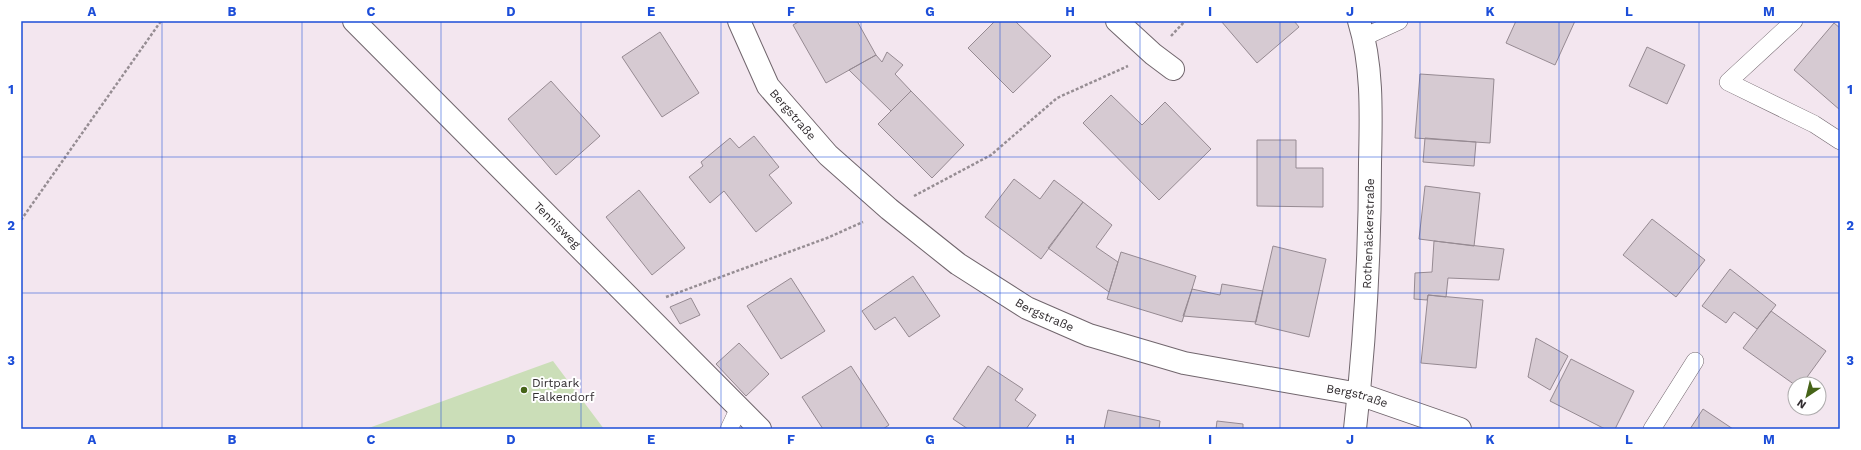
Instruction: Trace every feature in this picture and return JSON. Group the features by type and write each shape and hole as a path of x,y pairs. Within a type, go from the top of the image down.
{"street":[{"name":"Tennisweg","path":"354,21 760,429"},
{"name":"Bergstraße","path":"739,21 768,86 828,155 888,210 958,264 1027,308 1089,335 1184,363 1359,394 1460,429"},
{"path":"1117,21 1154,54 1174,69"},
{"name":"Rothenäckerstraße","path":"1355,429 1359,394 1370,225 1371,106 1361,29"}],"lane":[{"name":"Rothenäckerstraße","path":"1361,29 1400,21"},
{"path":"1794,21 1728,82 1814,124 1840,141"},
{"path":"1652,429 1695,361"},
{"path":"729,429 739,408"}],"path":[{"path":"21,220 161,21"}],"green space":[{"name":"Dirtpark Falkendorf","path":"553,361 604,429 366,429"}],"building":[{"path":"800,21 857,21 876,55 826,83 793,25"},
{"path":"995,21 1015,21 1051,56 1013,93 968,48"},
{"path":"1221,21 1294,21 1299,27 1257,63"},
{"path":"1516,21 1575,21 1555,65 1506,43"},
{"path":"1834,23 1840,28 1840,110 1794,70"},
{"path":"660,32 699,93 662,117 622,57"},
{"path":"1647,47 1685,65 1667,104 1629,86"},
{"path":"887,52 903,65 895,74 911,91 891,111 849,70 876,55 882,62"},
{"path":"1420,74 1494,79 1490,143 1415,138"},
{"path":"551,81 600,136 556,175 508,119"},
{"path":"911,91 964,145 932,178 878,124"},
{"path":"1111,95 1142,125 1165,102 1211,149 1159,200 1083,123"},
{"path":"754,136 779,167 769,175 792,203 756,232 724,191 710,203 689,177 703,166 701,162 730,138 739,148"},
{"path":"1425,138 1476,142 1474,166 1423,162"},
{"path":"1257,140 1296,140 1296,168 1323,168 1323,207 1257,206"},
{"path":"1014,179 1040,199 1054,180 1083,202 1041,259 985,217"},
{"path":"1425,186 1480,193 1474,246 1419,239"},
{"path":"639,190 685,248 652,275 606,217"},
{"path":"1083,202 1112,225 1096,247 1118,262 1109,292 1048,248"},
{"path":"1652,219 1705,260 1676,297 1623,255"},
{"path":"1434,241 1504,249 1499,280 1448,278 1446,297 1428,295 1427,300 1414,299 1415,273 1432,272"},
{"path":"1273,246 1326,259 1309,337 1255,324"},
{"path":"1121,252 1196,276 1182,322 1107,299"},
{"path":"1730,269 1776,305 1757,329 1734,312 1726,323 1702,306"},
{"path":"913,276 940,316 909,337 895,317 875,330 862,311"},
{"path":"791,278 825,331 781,359 747,306"},
{"path":"1222,284 1263,291 1256,322 1183,316 1192,289 1220,295"},
{"path":"1428,295 1483,300 1476,368 1421,363"},
{"path":"691,298 700,315 680,324 670,307"},
{"path":"1771,311 1826,351 1808,376 1787,376 1787,379 1743,348"},
{"path":"1536,338 1568,356 1550,390 1528,377"},
{"path":"739,343 769,374 746,396 716,364"},
{"path":"1571,359 1634,391 1615,429 1605,429 1550,401"},
{"path":"851,366 889,425 883,429 823,429 802,397"},
{"path":"988,366 1023,389 1015,400 1036,415 1026,429 968,429 953,419"},
{"path":"1703,409 1733,429 1690,429"},
{"path":"1108,410 1160,421 1159,429 1104,429"},
{"path":"1217,421 1243,424 1243,429 1216,429"}],"place":[{"name":"Dirtpark Falkendorf","path":"524,390"}]}
